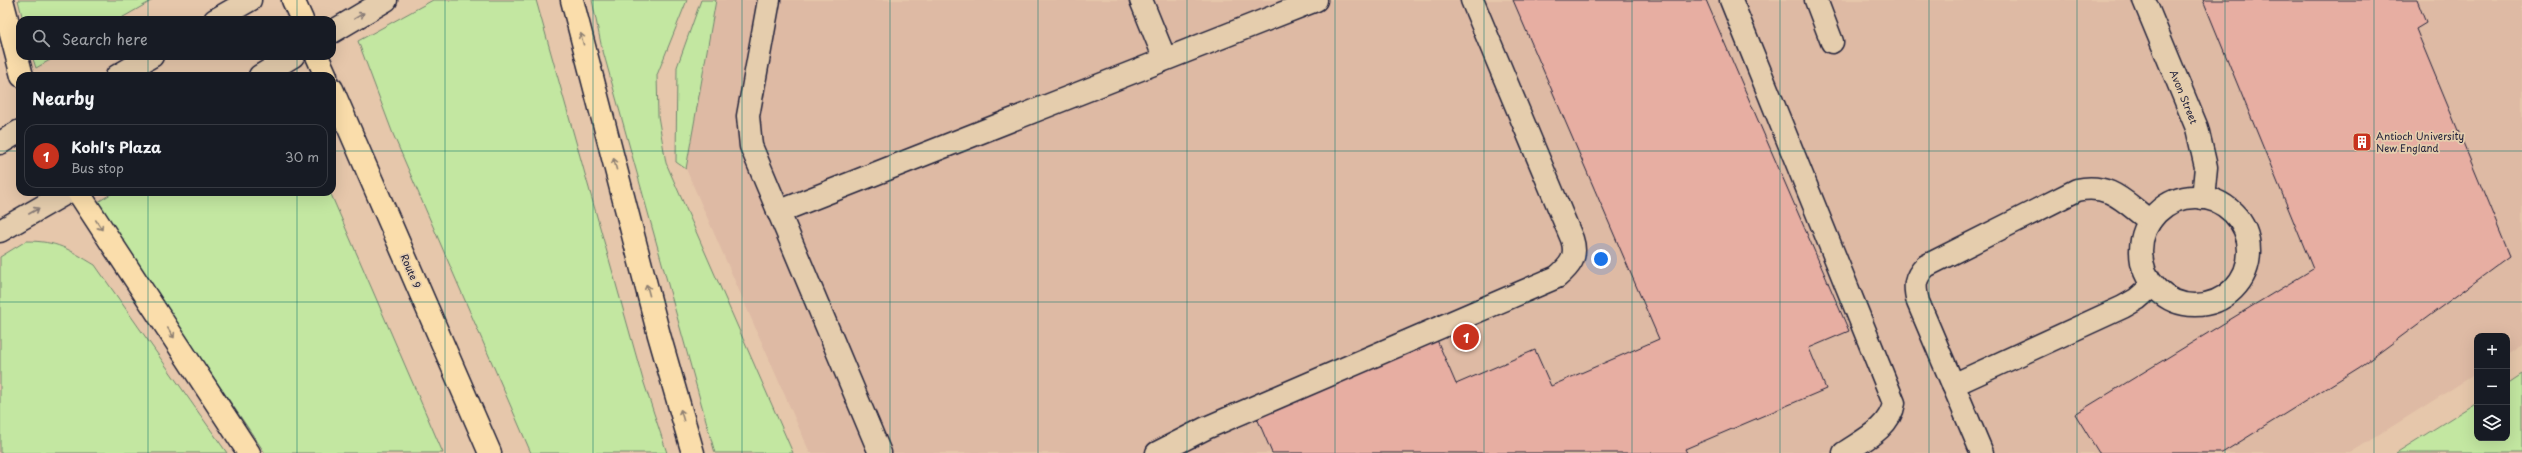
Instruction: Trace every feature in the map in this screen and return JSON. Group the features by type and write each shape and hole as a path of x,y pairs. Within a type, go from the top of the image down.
{"highway":[{"path":"2,0 16,53"},
{"path":"293,0 300,16"},
{"path":"572,0 659,335 693,453"},
{"path":"18,60 21,72"},
{"name":"Route 9","path":"336,99 490,453"},
{"path":"81,196 249,453"}],"street":[{"path":"222,16 250,0"},
{"path":"336,30 386,0"},
{"path":"769,0 748,116 751,146 880,453"},
{"path":"1141,0 1165,59"},
{"path":"778,212 1316,0"},
{"path":"1157,453 1202,430 1557,277 1567,268 1574,258 1575,248 1572,239 1472,0"},
{"path":"1731,0 1894,403 1888,420 1878,430 1844,453"},
{"path":"1816,0 1832,42"},
{"name":"Avon Street","path":"2144,0 2197,128 2206,167 2203,198"},
{"path":"124,72 145,60"},
{"path":"267,72 286,60"},
{"path":"0,143 16,134"},
{"path":"1982,453 1918,302 1914,286 1917,275 1926,266 2077,190 2088,187 2107,190 2150,221"},
{"path":"0,231 61,196"},
{"path":"2194,196 2203,198 2213,200 2229,209 2241,223 2248,240 2248,259 2242,276 2231,291 2215,300 2198,305 2181,303 2165,296 2153,285 2144,270 2141,253 2142,236 2150,221 2161,208 2176,200 2194,196"},
{"path":"1953,385 2123,307 2137,299 2153,285"}],"shaded area":[{"path":"716,0 2522,0 2522,344 2510,352 2510,333 2474,333 2474,375 2350,453 810,453 686,169"}],"green space":[{"path":"18,0 153,0 125,16 22,16"},
{"path":"433,0 536,0 643,380 667,453 531,453 393,134 358,41"},
{"path":"592,0 687,0 657,75 658,116 666,163 793,453 715,453 601,44"},
{"path":"701,0 716,0 686,169 676,162 677,67"},
{"path":"33,60 50,60 36,68"},
{"path":"108,196 332,196 443,453 265,453 107,220 98,202"},
{"path":"26,241 55,244 77,254 95,265 227,453 0,453 0,257"},
{"path":"2522,374 2522,453 2396,453 2474,404 2474,441 2510,441 2510,382"}],"building":[{"path":"1513,0 1706,0 1849,331 1809,348 1826,389 1685,449 1687,453 1272,453 1254,411 1434,333 1456,384 1535,350 1551,386 1659,339"},
{"name":"Antioch University New England","path":"2203,0 2417,0 2426,23 2416,29 2510,256 2360,367 2222,453 2099,453 2075,414 2313,269"}],"place":[{"name":"Antioch University New England","path":"2362,142"},
{"name":"Kohl's Plaza","path":"1466,337"}]}
